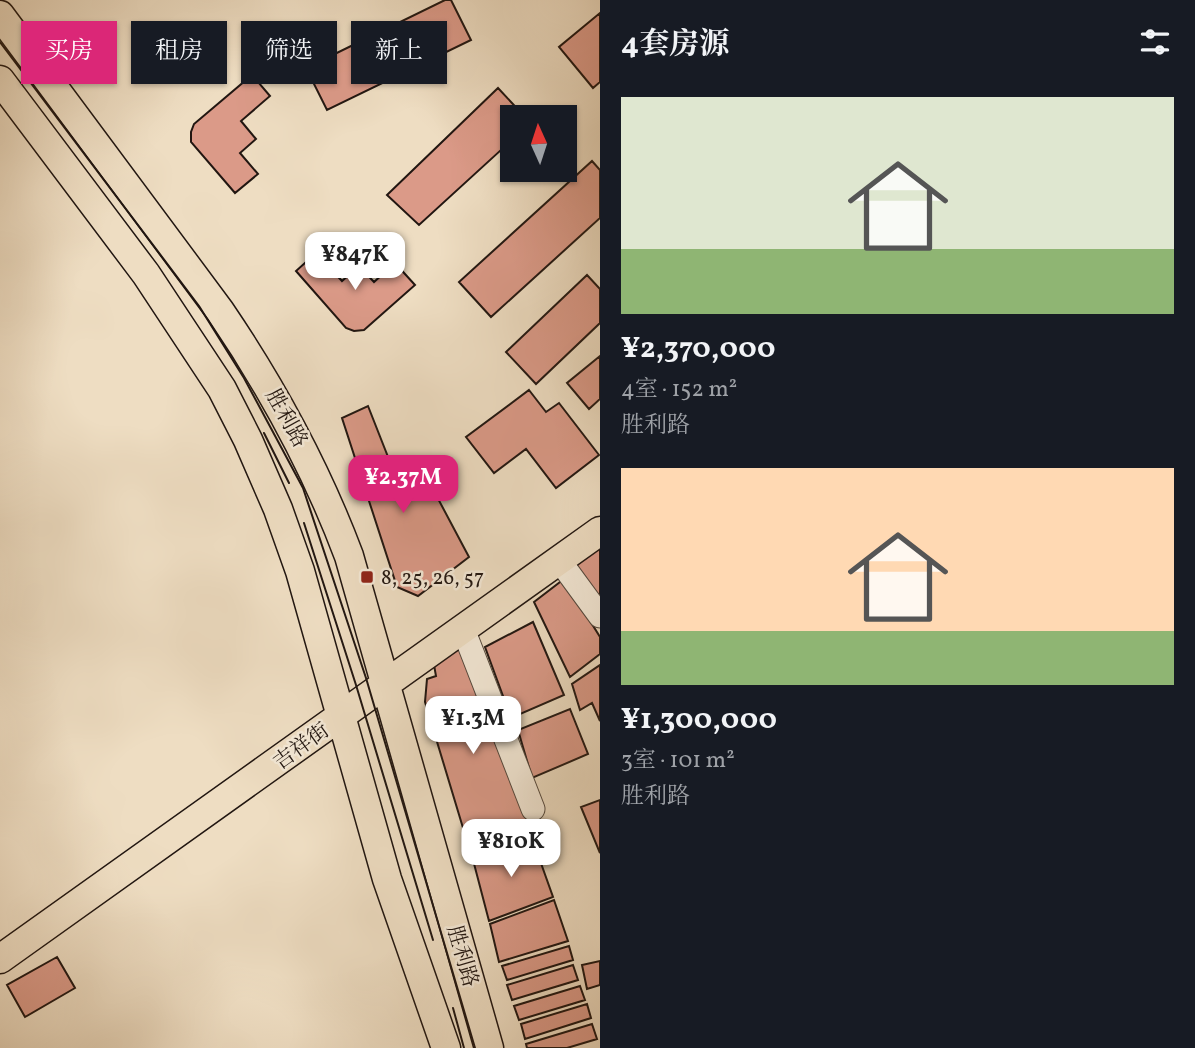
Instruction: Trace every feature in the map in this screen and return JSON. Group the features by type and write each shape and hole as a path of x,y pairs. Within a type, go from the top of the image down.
{"main road":[{"name":"胜利路","path":"0,15 220,312 277,400 304,449 349,556 489,1048"},
{"name":"胜利路","path":"0,79 146,274 222,389 278,509 300,571 387,879 446,1048"},
{"name":"吉祥街","path":"0,959 600,514"},
{"name":"吉祥街","path":"384,676 463,629 600,531"},
{"name":"吉祥街","path":"0,936 339,708"}],"street":[{"path":"559,560 600,616"},
{"path":"463,629 533,809"}],"building":[{"path":"445,0 451,0 471,40 447,52 447,21 402,21"},
{"path":"600,13 600,82 593,88 559,47"},
{"path":"351,46 351,84 380,84 327,110 314,84 337,84 337,53"},
{"path":"241,84 260,84 270,96 241,121 256,139 240,153 258,174 235,193 191,142 194,124"},
{"path":"498,88 514,105 500,105 500,151 419,225 387,195"},
{"path":"592,161 600,170 600,218 491,317 459,282 569,182 578,182 578,174"},
{"path":"316,253 342,281 359,266 374,282 395,263 415,285 364,330 354,331 346,328 296,271"},
{"path":"587,275 600,289 600,323 536,384 506,352"},
{"path":"600,356 600,399 589,409 567,383"},
{"path":"529,390 546,412 559,403 599,455 556,488 526,449 494,473 466,437"},
{"path":"368,406 405,500 435,493 469,557 418,596 397,587 342,418"},
{"path":"600,547 600,597 573,564"},
{"path":"564,579 600,637 600,654 570,677 534,602"},
{"path":"533,622 564,695 511,718 485,647"},
{"path":"463,646 532,833 470,851 425,702 427,679 436,676 434,665"},
{"path":"600,665 600,721 592,703 580,710 572,684"},
{"path":"570,709 588,754 532,778 518,730"},
{"path":"600,800 600,853 581,807"},
{"path":"532,838 553,897 489,921 472,856"},
{"path":"554,900 568,941 499,962 490,924"},
{"path":"569,946 573,960 507,980 502,966"},
{"path":"57,957 75,988 25,1017 7,985"},
{"path":"600,961 600,985 587,989 582,965"},
{"path":"573,965 578,980 512,1000 507,985"},
{"path":"580,986 585,1000 519,1020 514,1006"},
{"path":"587,1004 591,1018 525,1039 521,1024"},
{"path":"592,1024 597,1039 567,1048 527,1048 526,1044"}],"tram line":[{"path":"0,42 199,306 244,378 303,488 366,678 475,1048"},
{"path":"264,433 289,483"},
{"path":"304,523 433,940"},
{"path":"453,1008 464,1048"}],"place":[{"name":"8, 25, 26, 57","path":"367,577"}]}
